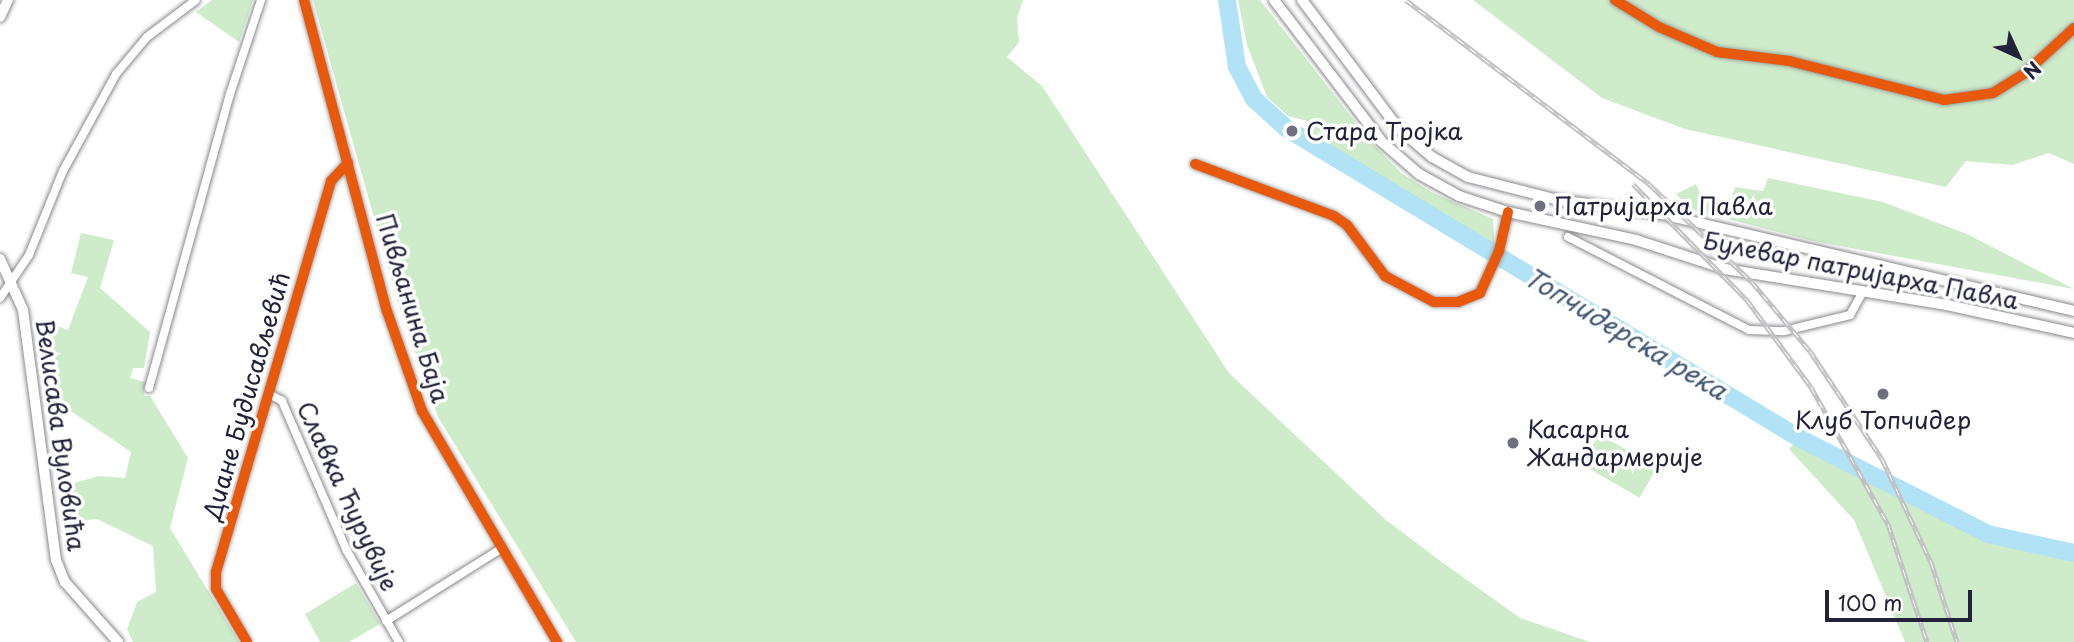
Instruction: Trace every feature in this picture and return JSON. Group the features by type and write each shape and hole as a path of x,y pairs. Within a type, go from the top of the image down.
{"main road":[{"path":"0,17 8,0"},
{"name":"Булевар патријарха Павла","path":"1274,0 1367,125 1397,157 1447,190 1508,212 1636,240 1715,267 1863,292 2074,333"},
{"name":"Булевар патријарха Павла","path":"1302,0 1398,128 1432,157 1468,177 1547,198 1661,214 2074,311"}],"street":[{"path":"0,298 12,283 41,233 80,136 116,74 147,37 196,0"},
{"path":"149,388 230,94 261,0"},
{"name":"Пивљанина Баја","path":"304,0 393,331 422,411 557,642"},
{"path":"1615,0 1659,27 1717,52 1789,61 1944,100 1978,97 2001,89 2074,28"},
{"name":"Диане Будисављевић","path":"247,642 215,580 331,181 348,163"},
{"path":"1195,164 1334,216 1347,225 1385,276 1427,300 1451,303 1480,293 1499,251 1508,212"},
{"path":"1567,237 1749,330 1784,331 1850,315 1863,292"},
{"name":"Велисава Вуловића","path":"0,259 23,310 34,377 55,560 65,582 118,642"},
{"name":"Славка Ћурувије","path":"269,394 282,401 347,551 399,642"},
{"name":"Славка Ћурувије","path":"386,621 501,549"}],"green space":[{"path":"212,0 253,0 239,42 196,12"},
{"path":"313,0 1023,0 1017,18 1019,42 1007,57 1042,86 1229,373 1386,520 1439,560 1520,618 1590,642 576,642 438,417 398,303"},
{"path":"1238,0 1260,0 1370,141 1401,173 1431,192 1493,219 1495,250 1305,134 1311,122 1288,116 1267,97 1247,45"},
{"path":"1473,0 2074,0 2074,164 2049,153 2012,165 1966,161 1946,187 1685,129 1602,98"},
{"path":"1768,178 1883,202 1967,234 2074,289 1813,241 1689,209 1676,194 1696,184 1703,201 1731,200 1735,187 1763,191"},
{"path":"81,233 114,240 100,288 150,332 144,368 133,368 130,378 145,382 144,396 150,396 188,458 170,528 239,642 133,642 127,629 137,602 156,592 153,546 97,519 63,522 60,487 99,476 125,478 131,452 56,401 43,321 68,330 88,277 71,273"},
{"path":"1599,434 1657,468 1640,498 1582,464"},
{"path":"1799,438 1988,534 2074,553 2074,642 1905,642 1854,520 1789,449"},
{"path":"356,583 380,624 349,642 320,642 305,614"}],"waterway":[{"name":"Топчидерска река","path":"1227,0 1237,67 1254,99 1286,128 1799,438 1988,534 2074,553"}],"railway":[{"path":"1406,0 1649,184 1752,282 1810,351 1882,459 1931,562 1957,642"},
{"path":"1633,184 1747,300 1811,387 1888,524 1927,642"}],"cycle path":[{"path":"304,0 387,311 422,411 557,642"},
{"path":"1615,0 1659,27 1717,52 1789,61 1944,100 1993,93 2024,74 2074,28"},
{"path":"247,642 216,589 216,572 331,181 348,163"},
{"path":"1195,164 1334,216 1347,225 1385,276 1434,302 1458,302 1480,293 1499,251 1508,212"}],"place":[{"name":"Стара Тројка","path":"1292,131"},
{"name":"Патријарха Павла","path":"1540,206"},
{"name":"Клуб Топчидер","path":"1883,394"},
{"name":"Касарна Жандармерије","path":"1513,443"}]}
